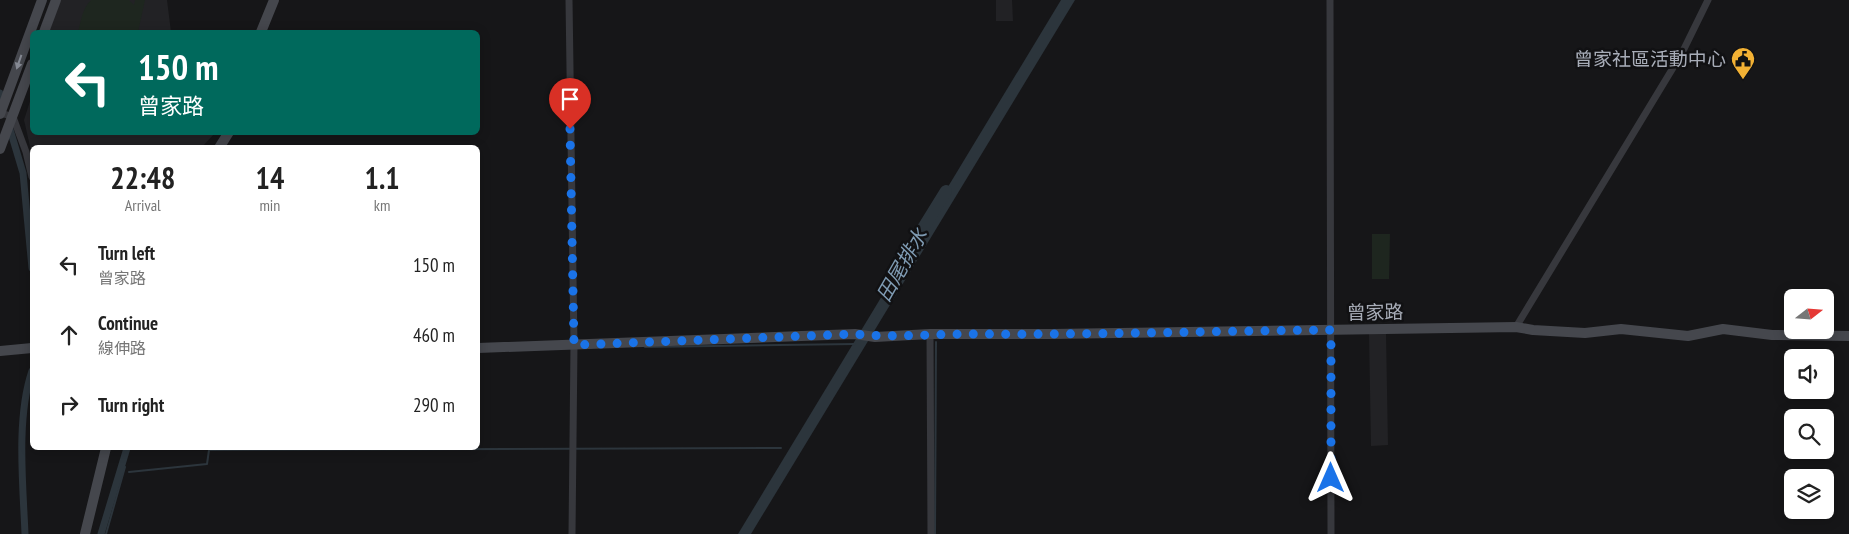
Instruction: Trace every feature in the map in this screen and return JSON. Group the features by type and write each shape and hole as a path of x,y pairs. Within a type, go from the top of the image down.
{"street":[{"path":"31,30 42,0"},
{"path":"45,30 56,0"},
{"path":"261,30 274,0"},
{"path":"569,0 574,345 572,534"},
{"path":"1330,0 1331,534"},
{"path":"1513,327 1682,53 1708,0"},
{"path":"12,117 0,114 30,33"},
{"path":"0,149 30,69"},
{"path":"12,117 26,152 30,169"},
{"name":"曾家路","path":"480,348 855,334 869,336 1513,327 1585,333 1621,329 1688,336 1723,329 1772,335 1849,336"},
{"path":"930,334 931,534"},
{"path":"0,351 30,348"},
{"path":"85,534 106,450"}],"shaded area":[{"path":"61,0 167,0 171,30 50,30"},
{"path":"91,0 129,0 134,5 135,0 145,0 138,30 78,30"},
{"path":"996,0 1012,0 1013,21 996,21"},
{"path":"30,101 30,135 213,135 204,145 30,146 24,120"},
{"path":"1372,234 1390,234 1389,279 1372,279"},
{"path":"1369,333 1386,333 1388,445 1371,446"}],"water":[{"path":"1061,0 1075,0 751,534 738,534"}],"waterway":[{"path":"0,93 3,106"},
{"path":"9,126 23,173 30,247"},
{"name":"田尾排水","path":"920,233 946,191"},
{"path":"935,534 936,342"},
{"path":"645,347 855,344"},
{"path":"25,534 22,430 30,378"},
{"path":"480,449 781,448"},
{"path":"101,534 126,450"},
{"path":"129,472 207,464 209,450"},
{"path":"106,534 125,467"}],"place":[{"name":"曾家社區活動中心","path":"1743,80"}],"route":[{"path":"570,129 574,345 855,334 875,336 1331,330 1331,478"}]}
